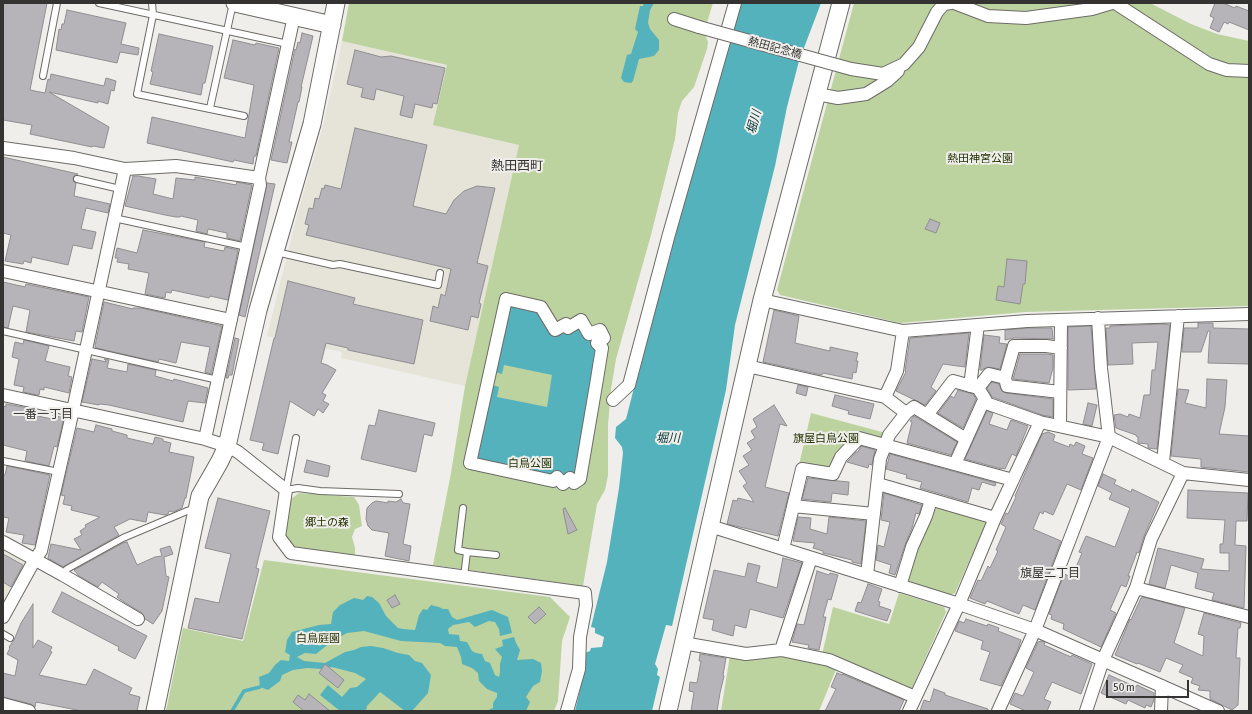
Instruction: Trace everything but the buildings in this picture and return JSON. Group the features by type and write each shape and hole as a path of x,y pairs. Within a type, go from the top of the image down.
{"street":[{"path":"234,3 332,25"},
{"path":"155,711 197,509 203,491 227,446 258,310 312,124 336,3"},
{"path":"728,28 724,24 730,3"},
{"path":"613,400 629,385 669,234 735,3"},
{"path":"668,711 762,300 841,3"},
{"path":"817,94 838,98 866,94 887,81 919,47 937,12 944,4 951,3"},
{"path":"954,3 988,16 1026,18 1092,9 1114,3 1209,64 1227,70 1249,71"},
{"path":"205,438 247,247 260,185 259,178 294,16"},
{"name":"熱田記念橋","path":"674,19 852,69 883,74 904,64"},
{"path":"3,148 74,158 125,169 176,166 259,178"},
{"path":"3,617 34,559 41,552 125,169"},
{"path":"3,271 231,320"},
{"path":"506,299 541,307 555,330 566,324 568,328 581,320 589,334 600,330 604,338 597,343 602,348 597,379 580,479 574,483 570,478 563,484 557,477 553,481 470,463 506,299"},
{"path":"762,300 903,331 1027,321 1249,314"},
{"path":"1163,462 1178,316"},
{"path":"998,711 1035,630 1109,437 1101,368 1098,318"},
{"path":"1060,426 1061,320"},
{"path":"974,387 978,325"},
{"path":"885,397 897,371 903,331"},
{"path":"1060,348 1046,346 1014,346 1005,378 1007,386 1060,392"},
{"path":"746,366 885,397 906,413"},
{"path":"974,387 988,374 1005,378"},
{"path":"927,415 953,381 974,387 985,399 955,464"},
{"path":"3,395 205,438 227,446 238,452 286,490 279,537 291,553 585,593 586,605 580,637 578,669 567,711"},
{"path":"983,402 1040,422 1109,437 1183,473 1249,480"},
{"path":"867,575 880,459 889,435 906,413 914,408 966,439"},
{"path":"910,711 995,518 1040,422"},
{"path":"784,549 802,469 834,474 841,457 858,438 1013,480"},
{"path":"1086,711 1103,660 1136,588 1151,539 1183,473"},
{"path":"878,484 995,518"},
{"path":"900,586 912,547 926,516 931,500"},
{"path":"793,506 874,514"},
{"path":"710,526 958,604 1035,630 1218,711"},
{"path":"3,542 64,575 138,619"},
{"path":"781,650 811,558"},
{"path":"1136,588 1249,617"},
{"path":"683,643 746,654 781,650 829,660 915,697"},
{"path":"1161,711 1162,686"},
{"path":"3,704 29,711"}],"lane":[{"path":"42,76 57,3"},
{"path":"98,3 288,44"},
{"path":"152,3 153,15 137,94 244,116"},
{"path":"210,108 226,30 234,3"},
{"path":"77,179 120,189"},
{"path":"114,218 247,247"},
{"path":"274,252 332,265 340,264 438,285 440,273"},
{"path":"3,331 218,380"},
{"path":"296,438 286,490 298,488 320,491 399,494"},
{"path":"3,461 59,472"},
{"path":"463,508 458,550 496,555"},
{"path":"64,575 67,569 123,538 197,509"},
{"path":"464,576 467,552"},
{"path":"3,634 10,638"}],"shaded area":[{"path":"342,41 533,85 465,386 341,358 342,352 267,336 297,215 323,126"},
{"path":"3,549 29,562 3,611"}],"green space":[{"name":"白鳥公園","path":"349,3 713,3 704,32 708,42 707,49 694,87 682,101 678,113 675,139 651,235 616,359 611,389 608,425 608,475 605,490 597,504 583,586 433,565 451,473 465,386 519,145 433,125 447,65 342,41"},
{"name":"熱田神宮公園","path":"854,3 1150,3 1191,24 1217,34 1249,41 1249,306 1025,312 900,323 780,295 777,290"},
{"name":"旗屋白鳥公園","path":"811,413 886,433 880,439 858,434 829,469 799,465"},
{"name":"郷土の森","path":"299,493 354,497 359,505 362,526 355,529 352,537 355,555 294,547 285,534 291,499"},
{"path":"937,504 985,519 986,523 955,593 950,595 908,582 906,577 933,507"},
{"name":"白鳥庭園","path":"264,560 550,597 570,617 562,641 558,701 554,711 166,711 183,628 243,641"},
{"path":"899,593 944,607 946,612 912,688 907,690 822,655 833,607 889,624"},
{"path":"781,654 837,667 819,711 721,711 730,655"}],"water":[{"path":"644,3 654,3 650,10 648,23 650,29 659,40 659,50 654,56 639,59 633,81 631,83 624,82 621,78 627,55 631,54 638,32 635,29 640,6 643,6"},
{"name":"堀川","path":"738,3 821,3 799,61 787,107 775,166 735,325 726,390 672,626 666,625 655,664 658,669 657,675 660,677 652,711 575,711 580,690 585,653 590,651 591,648 602,647 604,637 595,633 595,628 591,627 607,562 619,488 623,453 622,447 615,438 616,427 626,419 685,190"},
{"path":"508,301 540,309 554,333 581,323 599,332 600,349 578,477 552,478 472,460 489,384 499,387 497,397 547,407 552,375 504,365 502,374 492,371"},
{"path":"367,596 372,597 379,603 386,616 398,628 403,629 415,630 419,615 423,609 427,610 431,605 448,609 452,617 457,620 492,610 508,617 512,633 500,636 499,629 495,622 489,621 475,627 469,622 453,625 448,629 449,634 459,635 460,641 467,642 472,651 482,654 485,661 490,663 495,675 499,677 502,657 495,649 503,646 502,640 514,637 520,650 517,660 533,659 541,663 542,671 540,682 533,686 526,697 530,702 526,711 486,711 493,708 493,703 497,697 497,693 487,689 479,681 478,673 472,668 462,664 457,647 445,646 440,643 401,641 364,631 347,633 331,642 316,654 305,653 297,657 304,661 325,663 345,652 361,647 371,646 409,655 415,661 422,663 431,675 428,693 412,711 405,711 380,692 367,706 366,711 340,711 320,695 328,685 342,697 350,688 357,687 366,679 355,673 332,667 322,669 307,668 293,670 282,675 280,681 268,690 260,687 259,677 269,673 281,660 289,661 290,655 285,652 287,640 292,632 319,625 331,624 333,612 340,605 354,598 363,600"}],"waterway":[{"path":"232,711 244,691 260,687"}],"district":[{"name":"熱田西町","path":"517,166"},
{"name":"一番一丁目","path":"43,414"},
{"name":"旗屋二丁目","path":"1050,573"}]}
